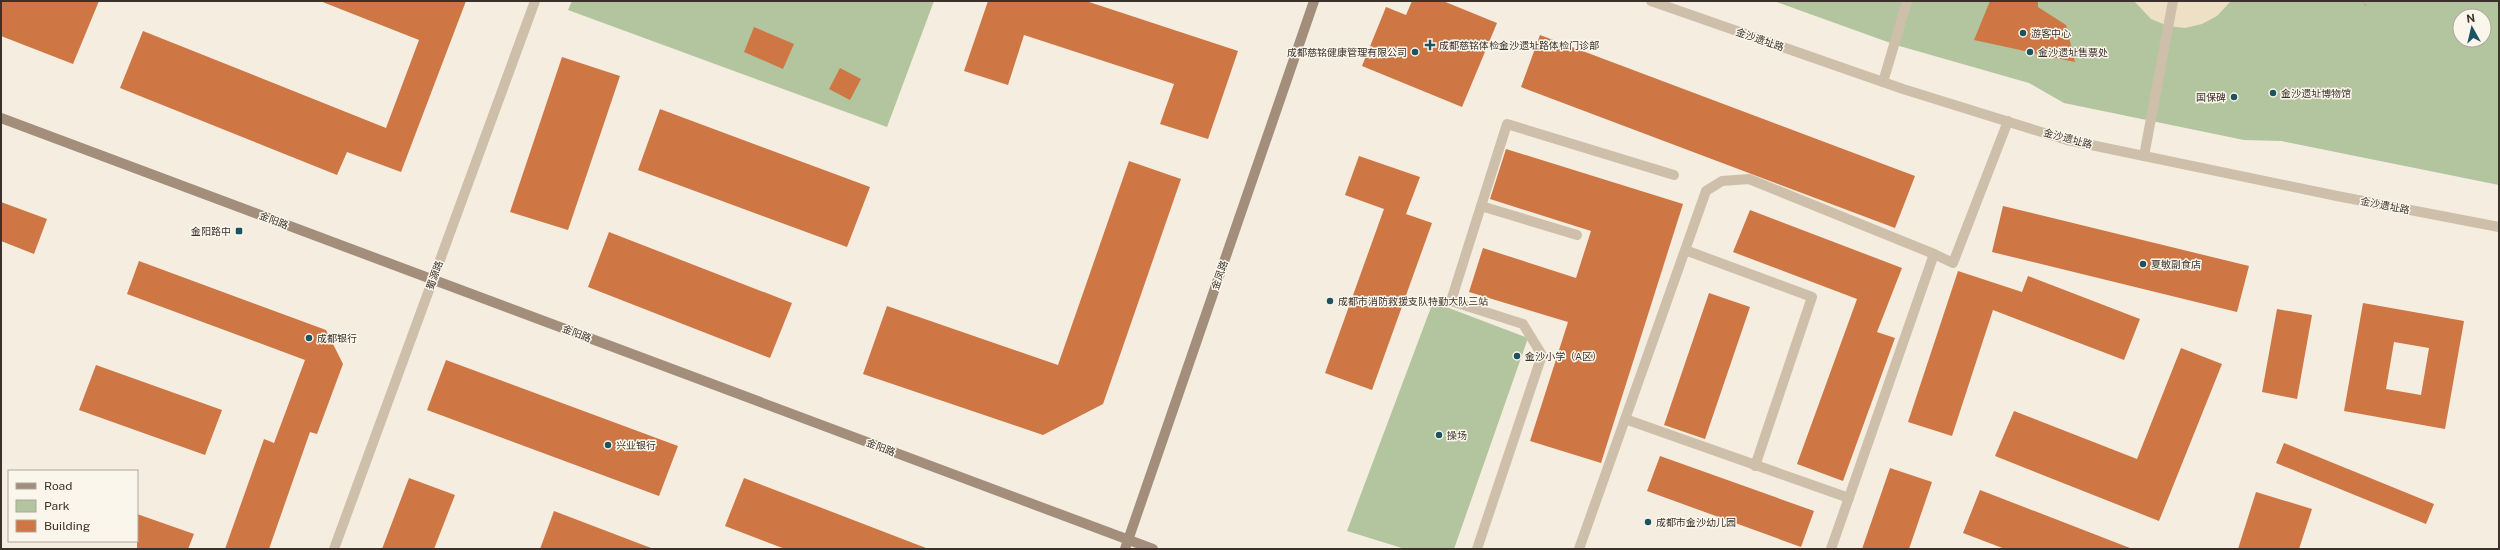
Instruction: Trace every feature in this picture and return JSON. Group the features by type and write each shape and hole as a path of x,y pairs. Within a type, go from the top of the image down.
{"street":[{"name":"蜀源路","path":"334,549 535,1"},
{"name":"金凤路","path":"1126,544 1314,1"},
{"name":"金沙遗址路","path":"1651,1 1667,4 1883,82 2067,140 2337,196 2499,227"},
{"path":"1883,82 1907,1"},
{"path":"2144,156 2173,1"},
{"name":"金阳路","path":"1,118 433,279 1126,544 1153,549"},
{"path":"1579,549 1706,191 1722,181 1750,179 1934,254 1954,264 2008,121"},
{"path":"1477,549 1542,355 1523,324 1451,301 1507,124 1674,175"},
{"path":"1480,206 1577,235"},
{"path":"1685,250 1812,297 1755,466"},
{"path":"1831,549 1934,254"},
{"path":"1626,419 1755,466 1849,498"}],"path":[{"path":"2362,1 2367,7"}],"green space":[{"path":"572,1 934,1 887,127 568,10"},
{"name":"金沙遗址博物馆","path":"1774,1 2499,1 2499,185 2281,141 2244,140 2064,103 2029,83 1896,45"},
{"name":"操场","path":"1433,302 1528,338 1454,549 1405,549 1347,531"}],"shaded area":[{"path":"2134,1 2231,1 2217,16 2202,24 2185,28 2168,26 2151,19"}],"building":[{"path":"1,1 99,1 73,64 1,36"},
{"path":"320,1 466,1 401,172 347,152 337,175 120,88 143,31 386,128 419,40"},
{"path":"988,1 1086,1 1238,51 1208,139 1160,124 1174,84 1024,35 1008,85 964,71"},
{"path":"1412,1 1443,1 1497,23 1462,107 1362,66 1386,7 1406,15"},
{"name":"游客中心","path":"1990,1 2038,1 2038,7 2066,25 2075,62 1974,40"},
{"path":"754,27 794,44 783,69 744,52"},
{"path":"1540,35 1915,176 1895,228 1521,87"},
{"path":"562,57 620,76 568,230 510,212"},
{"path":"840,68 861,79 850,100 829,89"},
{"path":"660,109 870,187 847,247 638,170"},
{"path":"1506,149 1683,204 1601,463 1530,441 1568,322 1469,292 1483,248 1576,278 1591,231 1490,199"},
{"path":"1359,156 1420,177 1406,214 1432,223 1372,390 1325,373 1384,209 1345,195"},
{"path":"1129,161 1181,179 1103,404 1043,435 863,374 887,306 1058,365"},
{"path":"1,202 47,219 34,254 1,241"},
{"path":"2003,206 2249,266 2237,312 1992,252"},
{"path":"1750,210 1902,268 1877,332 1895,338 1843,481 1797,464 1857,299 1733,252"},
{"path":"609,232 792,303 770,358 588,287"},
{"path":"139,261 326,330 343,364 317,434 310,432 269,549 225,549 264,439 274,443 305,360 127,294"},
{"path":"1958,271 2022,292 2028,276 2140,319 2124,360 1993,310 1952,436 1908,422"},
{"path":"1709,293 1750,307 1705,439 1664,425"},
{"path":"2363,303 2464,321 2445,429 2344,411","holes":["2394,342 2429,348 2421,395 2386,389"]},
{"path":"2277,309 2312,315 2297,399 2262,392"},
{"path":"2181,348 2222,364 2159,521 1995,456 2014,411 2137,459"},
{"path":"446,360 678,446 659,496 427,410"},
{"path":"96,365 222,410 205,455 79,410"},
{"path":"2284,443 2434,504 2426,524 2276,463"},
{"path":"1660,456 1814,511 1801,547 1647,491"},
{"path":"1890,468 1932,482 1909,549 1862,549"},
{"path":"409,478 455,495 434,549 382,549"},
{"path":"744,478 926,549 785,549 725,526"},
{"path":"1980,490 2130,549 2005,549 1963,533"},
{"path":"2256,492 2312,509 2299,549 2238,549"},
{"path":"554,511 651,548 540,549"},
{"path":"138,514 194,534 188,549 137,549"}],"place":[{"name":"游客中心","path":"2023,33"},
{"name":"成都慈铭体检金沙遗址路体检门诊部","path":"1430,45"},
{"name":"成都慈铭健康管理有限公司","path":"1415,52"},
{"name":"金沙遗址售票处","path":"2030,52"},
{"name":"金沙遗址博物馆","path":"2273,93"},
{"name":"国保碑","path":"2234,97"},
{"name":"金阳路中","path":"239,231"},
{"name":"夏敏副食店","path":"2143,264"},
{"name":"成都市消防救援支队特勤大队三站","path":"1330,301"},
{"name":"成都银行","path":"309,338"},
{"name":"金沙小学（A区）","path":"1517,356"},
{"name":"操场","path":"1439,435"},
{"name":"兴业银行","path":"608,445"},
{"name":"成都市金沙幼儿园","path":"1648,522"}]}
